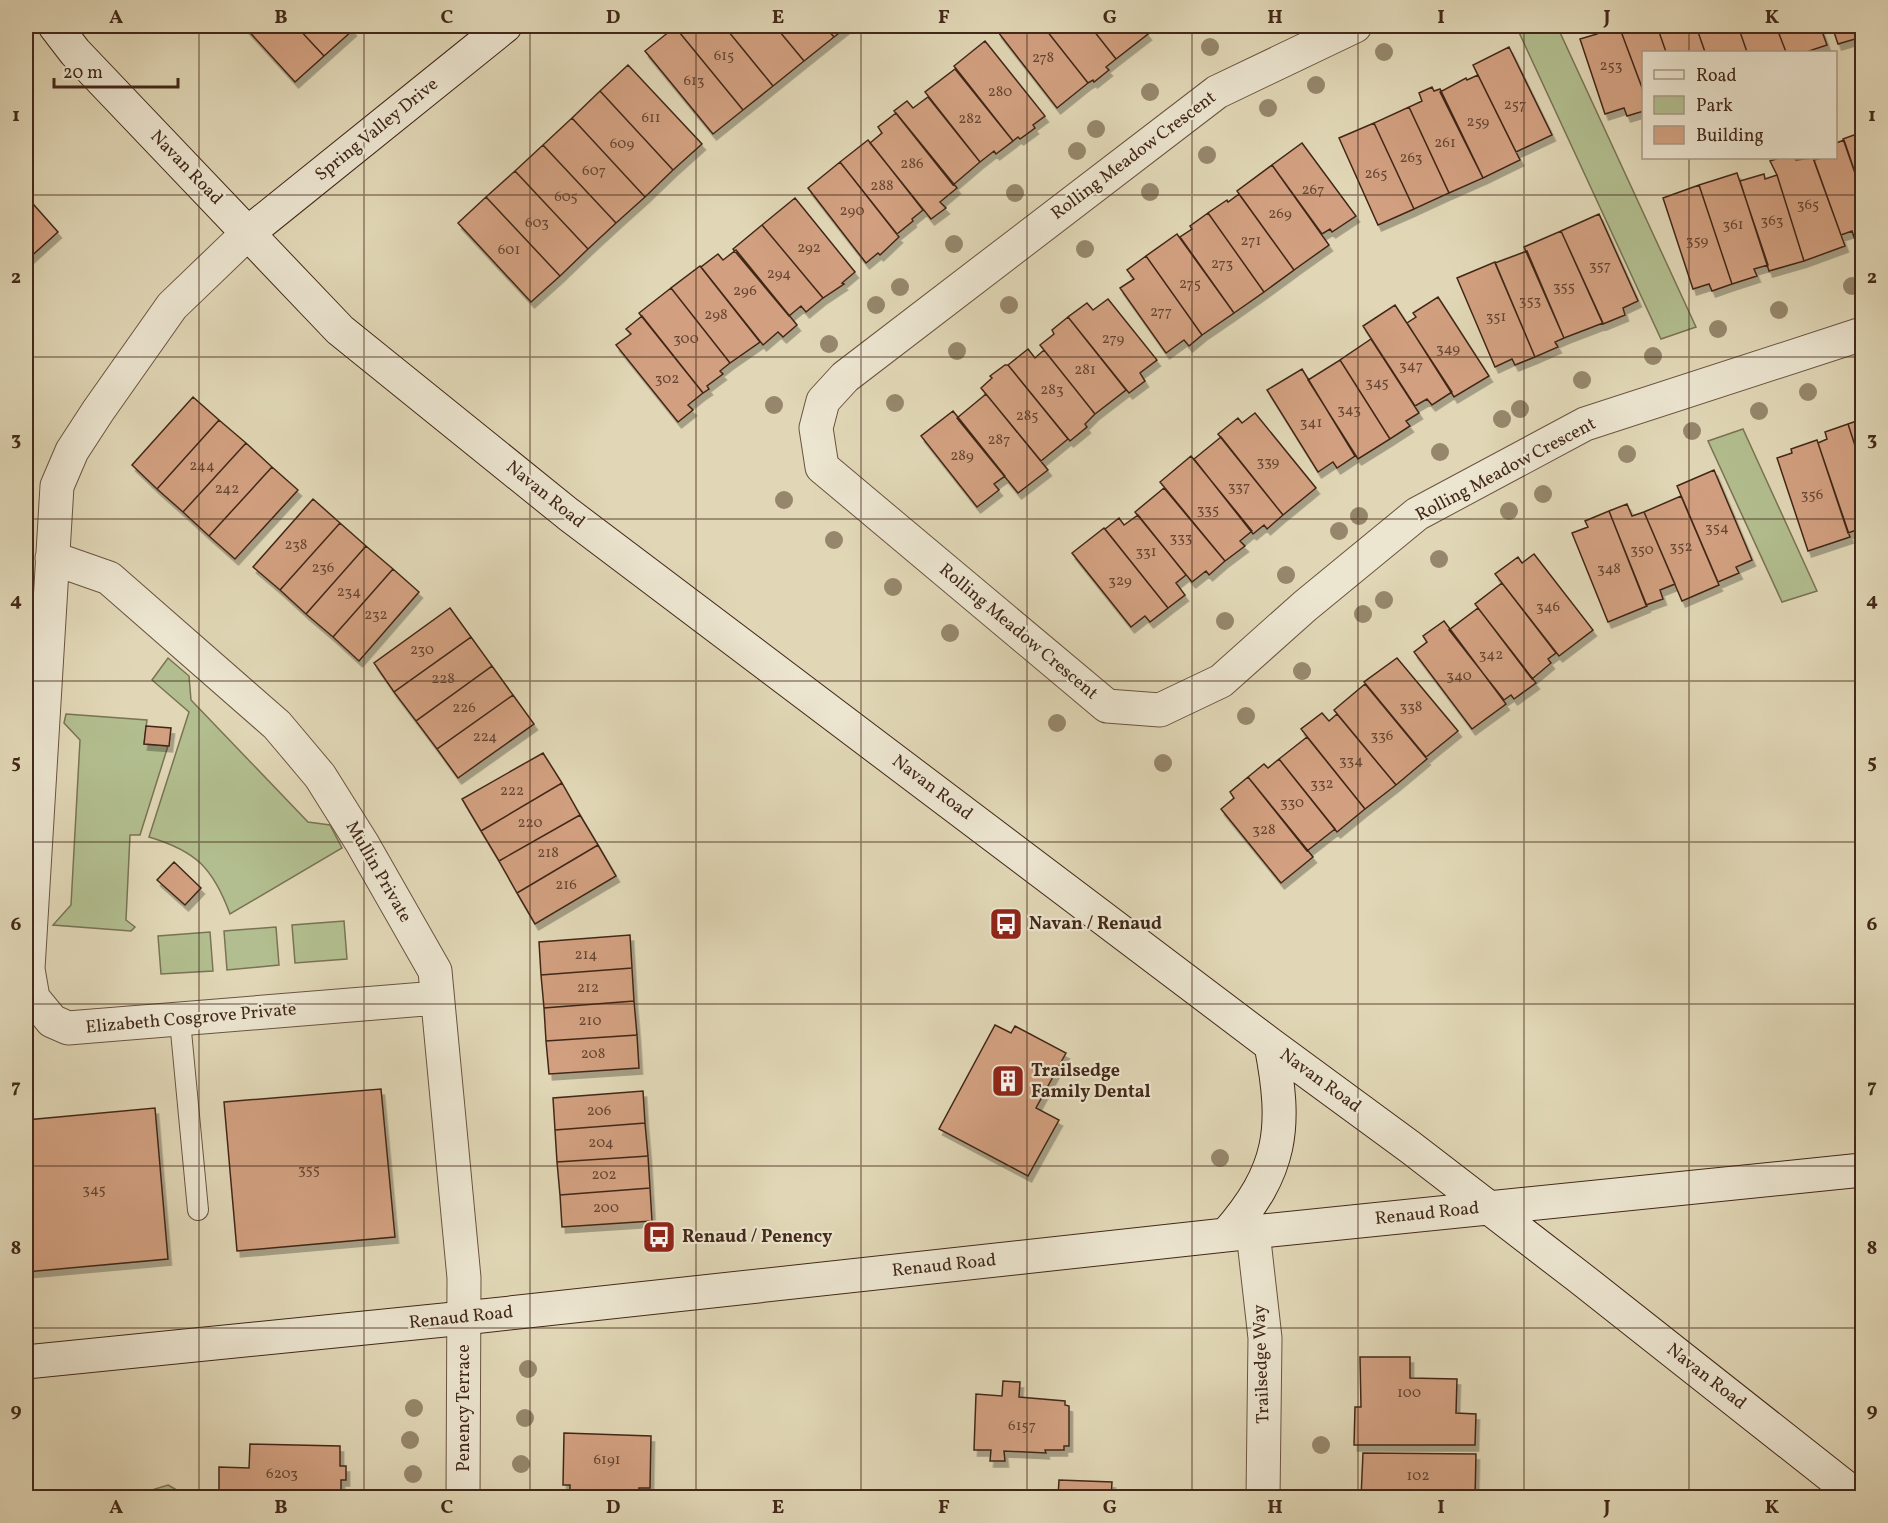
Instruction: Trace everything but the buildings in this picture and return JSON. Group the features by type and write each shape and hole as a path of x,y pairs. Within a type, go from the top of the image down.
{"street":[{"name":"Navan Road","path":"55,26 75,52 340,330 568,514 1271,1045 1410,1147 1859,1497"},
{"name":"Spring Valley Drive","path":"248,233 505,26"},
{"name":"Rolling Meadow Crescent","path":"1355,26 1217,92 845,377 823,401 816,428 822,467 1107,706 1160,710 1221,681 1305,606 1418,514 1585,424 1863,334"},
{"name":"Elizabeth Cosgrove Private","path":"248,233 172,306 72,451 57,486 31,818 28,969 33,998 52,1021 68,1028 180,1021 437,998"},
{"name":"Mullin Private","path":"52,558 109,579 277,725 320,776 362,843 435,971 464,1278 464,1318"},
{"path":"1239,1233 1248,1209 1265,1181 1278,1142 1280,1115 1278,1081 1271,1045"},
{"name":"Renaud Road","path":"26,1362 464,1318 1239,1233 1863,1170"},
{"name":"Trailsedge Way","path":"1239,1233 1265,1348 1263,1497"},
{"name":"Penency Terrace","path":"463,1497 464,1318"}],"lane":[{"path":"180,1021 198,1210"}],"green space":[{"path":"1516,26 1557,26 1696,327 1661,339"},
{"path":"1743,429 1817,591 1782,602 1708,441"},
{"path":"168,658 189,676 191,700 308,822 330,825 342,848 230,914 217,885 201,864 179,848 149,837 189,712 152,680"},
{"path":"66,714 147,720 144,744 168,746 140,835 130,835 126,920 135,927 131,931 53,925 71,905 80,740 64,723"},
{"path":"344,921 347,959 295,963 292,925"},
{"path":"276,927 279,965 227,970 224,931"},
{"path":"210,932 213,971 161,974 158,936"},
{"path":"168,1485 189,1497 132,1497 132,1496"}],"place":[{"name":"Navan / Renaud","path":"1006,924"},
{"name":"Trailsedge Family Dental","path":"1008,1081"},
{"name":"Renaud / Penency","path":"659,1237"}]}
